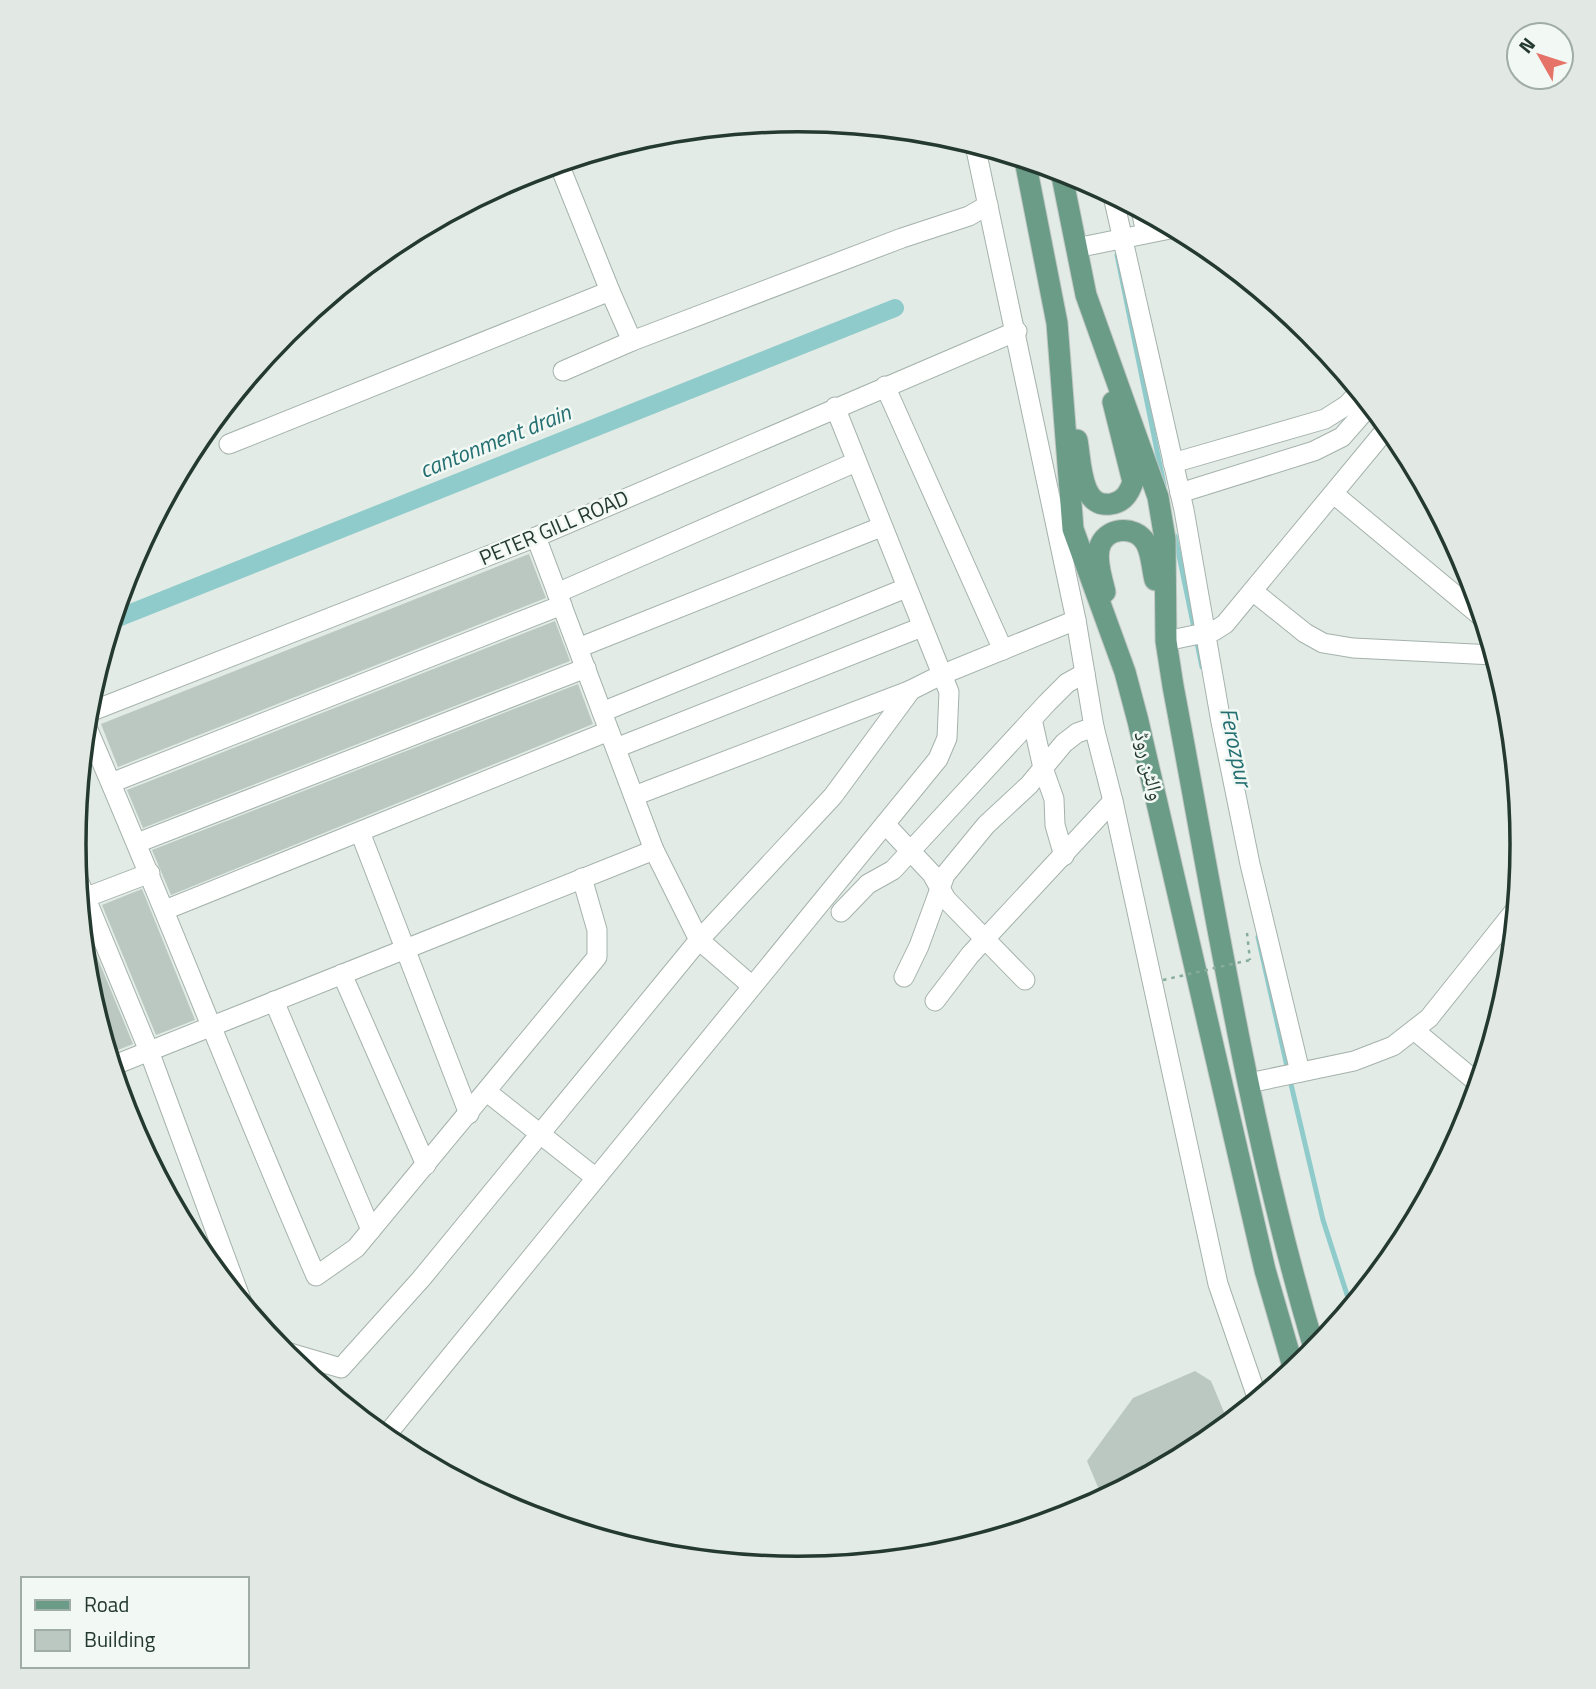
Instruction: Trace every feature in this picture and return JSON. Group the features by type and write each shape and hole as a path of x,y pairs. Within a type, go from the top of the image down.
{"main road":[{"name":"والٹن روڈ","path":"1027,170 1058,330 1073,529 1125,672 1265,1270 1291,1359"},
{"name":"والٹن روڈ","path":"1063,183 1086,295 1158,497 1165,539 1166,641 1249,1083 1290,1269 1311,1338"},
{"path":"1058,330 1087,494 1099,504 1116,503 1129,492 1133,482 1086,295"},
{"path":"1125,672 1098,561 1099,547 1112,533 1133,532 1146,542 1166,641"}],"street":[{"path":"977,156 1017,331 1076,620 1094,727 1113,801 1218,1284 1255,1391"},
{"path":"562,172 632,341"},
{"path":"563,371 632,341 902,238 969,216 988,205"},
{"path":"1116,208 1180,493 1250,864 1305,1070"},
{"path":"1144,222 1146,233"},
{"path":"1076,248 1159,231"},
{"path":"229,444 610,291"},
{"name":"PETER GILL ROAD","path":"99,708 536,537 1017,331"},
{"path":"884,386 1003,650"},
{"path":"1173,463 1325,419 1341,410 1353,398"},
{"path":"391,1429 938,759 947,738 949,692 835,407"},
{"path":"1180,493 1314,451 1342,437 1364,412"},
{"path":"1166,641 1206,632 1225,624 1335,495 1381,436"},
{"path":"111,783 559,599 856,462"},
{"path":"1335,495 1468,606"},
{"path":"578,648 881,527"},
{"path":"536,537 654,850 699,940 752,986"},
{"path":"165,910 609,730 906,588"},
{"path":"1254,592 1304,633 1323,643 1353,649 1484,654"},
{"path":"634,796 911,690 1076,620"},
{"path":"609,730 922,627"},
{"path":"137,843 586,668"},
{"path":"841,912 868,884 893,870 1067,683 1085,673"},
{"path":"303,1357 341,1368 421,1279 699,940 833,796 911,690"},
{"path":"1032,719 1042,768 1054,799 1055,825 1064,856"},
{"path":"904,976 919,946 945,874 986,824 1077,733 1094,727"},
{"path":"93,742 213,1025 257,1142 316,1276 345,1257 370,1230 597,957 597,930 582,878"},
{"path":"934,1001 985,940 1113,801"},
{"path":"885,824 911,849 941,886 946,899 1025,980"},
{"path":"360,832 469,1114"},
{"path":"121,1062 654,850"},
{"path":"88,897 150,873"},
{"path":"90,917 149,1051 233,1278"},
{"path":"1249,1083 1276,1079 1374,1054 1414,1030 1459,984 1506,923"},
{"path":"342,974 426,1165"},
{"path":"274,1001 370,1230"},
{"path":"1414,1030 1471,1077"},
{"path":"487,1092 596,1178"}],"path":[{"path":"1163,980 1250,960"}],"building":[{"path":"529,554 546,598 118,767 101,724"},
{"path":"555,621 570,661 143,828 127,790"},
{"path":"578,684 593,724 171,895 152,850"},
{"path":"142,889 195,1020 156,1035 102,905"},
{"path":"94,949 133,1044 117,1050 99,983"},
{"path":"1195,1371 1211,1381 1225,1415 1154,1461 1099,1490 1087,1461 1133,1398"}],"waterway":[{"name":"Ferozpur","path":"1117,255 1164,485"},
{"name":"cantonment drain","path":"124,616 895,308"},
{"name":"Ferozpur","path":"1175,536 1202,667"},
{"name":"Ferozpur","path":"1258,937 1288,1071"},
{"name":"Ferozpur","path":"1290,1080 1323,1220 1348,1296"}]}
